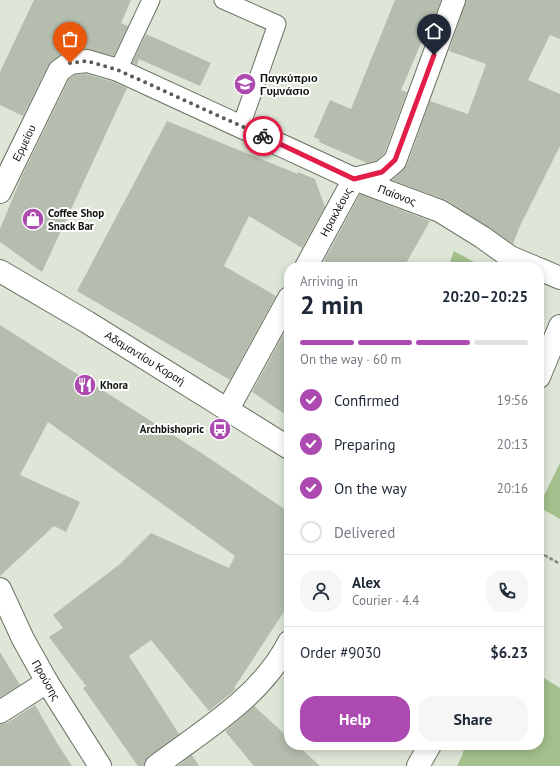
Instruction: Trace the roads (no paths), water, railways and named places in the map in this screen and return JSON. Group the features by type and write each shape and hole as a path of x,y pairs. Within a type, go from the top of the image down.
{"street":[{"name":"Ηρακλέους","path":"309,262 354,179 382,172 395,160 454,0"},
{"name":"Παίονος","path":"48,95 59,71 70,63 87,61 118,70 354,179 440,211 482,237 510,257 522,262"},
{"name":"Ερμείου","path":"0,192 48,95"},
{"name":"Αδαμαντίου Κοραή","path":"0,271 88,322 284,445"},
{"path":"544,271 560,278"},
{"path":"228,409 284,307"},
{"path":"544,365 560,326"},
{"name":"Προύσης","path":"0,589 23,639 47,682 100,766"},
{"path":"156,766 235,707 271,671 284,650"},
{"path":"0,712 47,682"},
{"path":"418,766 427,750"}],"lane":[{"path":"118,70 151,0"},
{"path":"223,0 277,24 241,126"}],"place":[{"name":"Παγκύπριο Γυμνάσιο","path":"245,84"},
{"name":"Coffee Shop Snack Bar","path":"33,219"},
{"name":"Khora","path":"85,385"},
{"name":"Archbishopric","path":"220,429"}]}
